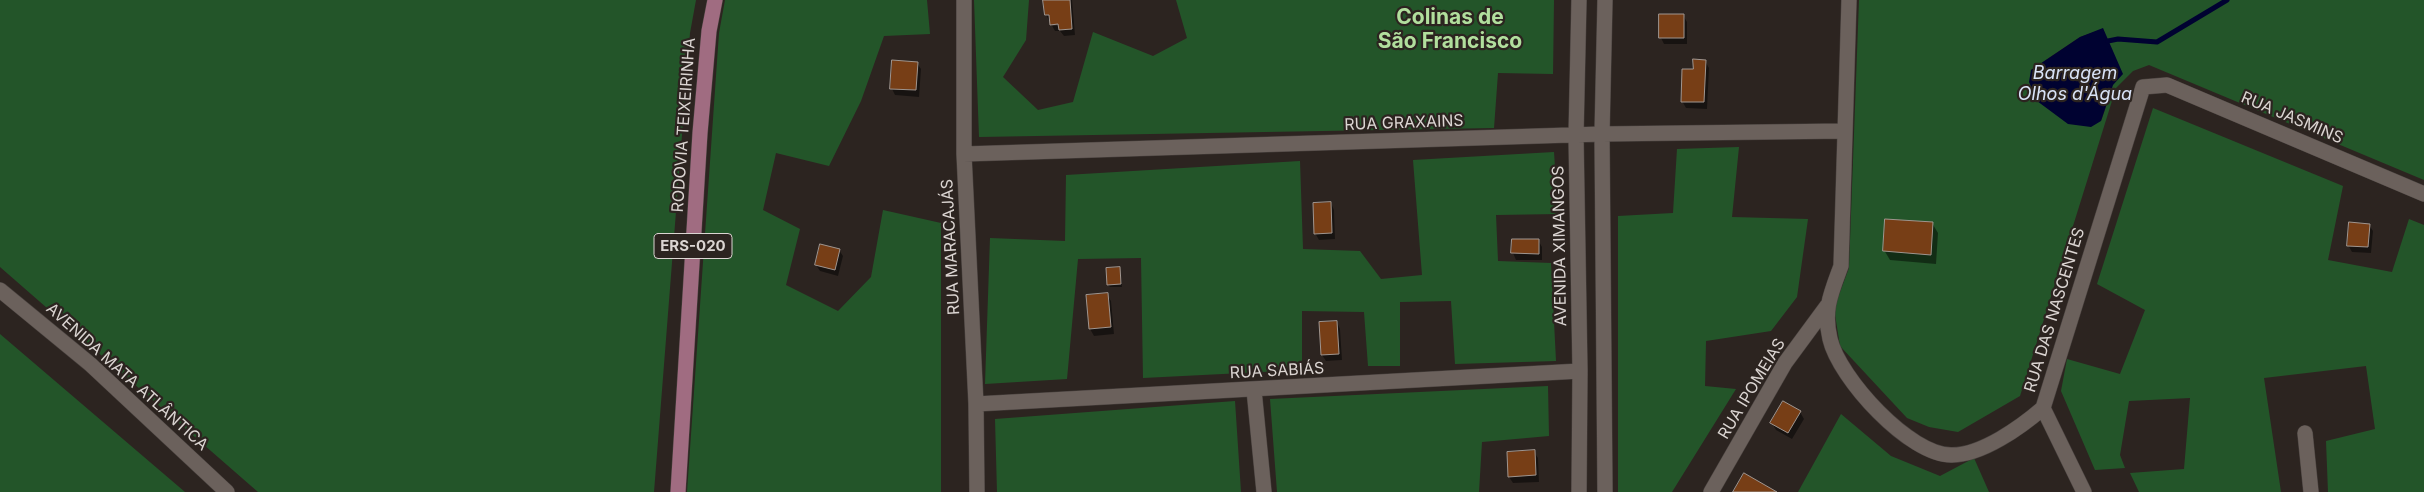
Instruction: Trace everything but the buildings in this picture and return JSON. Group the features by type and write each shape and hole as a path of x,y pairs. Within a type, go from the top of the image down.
{"main road":[{"name":"RODOVIA TEIXEIRINHA","path":"678,492 700,133 709,31 715,0"}],"street":[{"name":"RUA MARACAJÁS","path":"964,0 964,154 976,404 977,492"},
{"name":"AVENIDA XIMANGOS","path":"1579,0 1576,136 1580,371 1579,492"},
{"path":"1605,0 1602,134 1605,492"},
{"name":"RUA DAS NASCENTES","path":"1849,0 1841,266 1827,306 1830,340 1844,373 1888,420 1914,441 1931,451 1952,456 1969,452 2023,425 2043,408 2143,86"},
{"name":"RUA JASMINS","path":"2143,86 2167,85 2424,194"},
{"name":"RUA GRAXAINS","path":"964,154 1602,134 1845,131"},
{"name":"AVENIDA MATA ATLÂNTICA","path":"0,290 90,364 227,492"},
{"name":"RUA IPOMEIAS","path":"1710,492 1785,363 1827,306"},
{"name":"RUA SABIÁS","path":"976,404 1580,371"},
{"path":"1254,390 1264,492"},
{"path":"2043,408 2084,492"},
{"path":"2305,433 2311,492"}],"green space":[{"path":"0,0 696,0 690,33 654,492 258,492 0,267"},
{"path":"725,0 927,0 930,34 884,36 861,101 829,166 776,153 763,210 800,229 786,285 838,311 871,277 883,210 941,223 941,492 687,492 719,33"},
{"path":"974,0 1029,0 1026,40 1003,77 1038,110 1073,102 1093,32 1153,56 1187,38 1176,0 1554,0 1553,74 1498,73 1494,128 979,137"},
{"path":"1859,0 2424,0 2424,180 2149,65 2133,71 2116,88 2020,396 1958,432 1929,427 1907,418 1840,346 1834,308 1849,268","holes":["2103,29 2112,64 2112,75 2109,97 2101,121 2031,70 2080,37"]},
{"path":"2153,108 2343,186 2328,260 2392,272 2409,219 2424,225 2424,492 2328,492 2326,441 2375,429 2366,366 2264,378 2281,492 2139,492 2130,473 2184,469 2190,398 2129,401 2120,455 2125,468 2095,470 2061,391 2067,359 2120,374 2145,310 2097,284"},
{"path":"1739,147 1732,217 1808,219 1797,297 1771,331 1706,341 1705,386 1736,389 1672,492 1618,492 1618,216 1673,213 1677,149"},
{"path":"1554,152 1558,214 1496,215 1498,261 1551,263 1556,361 1455,364 1451,301 1400,302 1400,366 1368,366 1364,312 1302,311 1302,370 1143,378 1141,258 1078,259 1067,379 985,384 990,238 1065,241 1066,175 1300,161 1303,249 1360,251 1381,279 1422,275 1413,160"},
{"path":"0,334 185,492 0,492"},
{"path":"1548,386 1549,436 1482,442 1479,492 1277,492 1270,399"},
{"path":"1235,401 1241,492 997,492 995,419"},
{"path":"1841,414 1891,456 1940,476 1974,458 1989,492 1798,492"}],"water":[{"name":"Barragem Olhos d'Água","path":"2103,28 2123,74 2113,85 2101,121 2091,127 2068,124 2037,101 2029,82 2031,70 2080,37"}],"waterway":[{"path":"2108,41 2118,39 2157,42 2227,0"}],"district":[{"name":"Colinas de São Francisco","path":"1450,30"}]}
